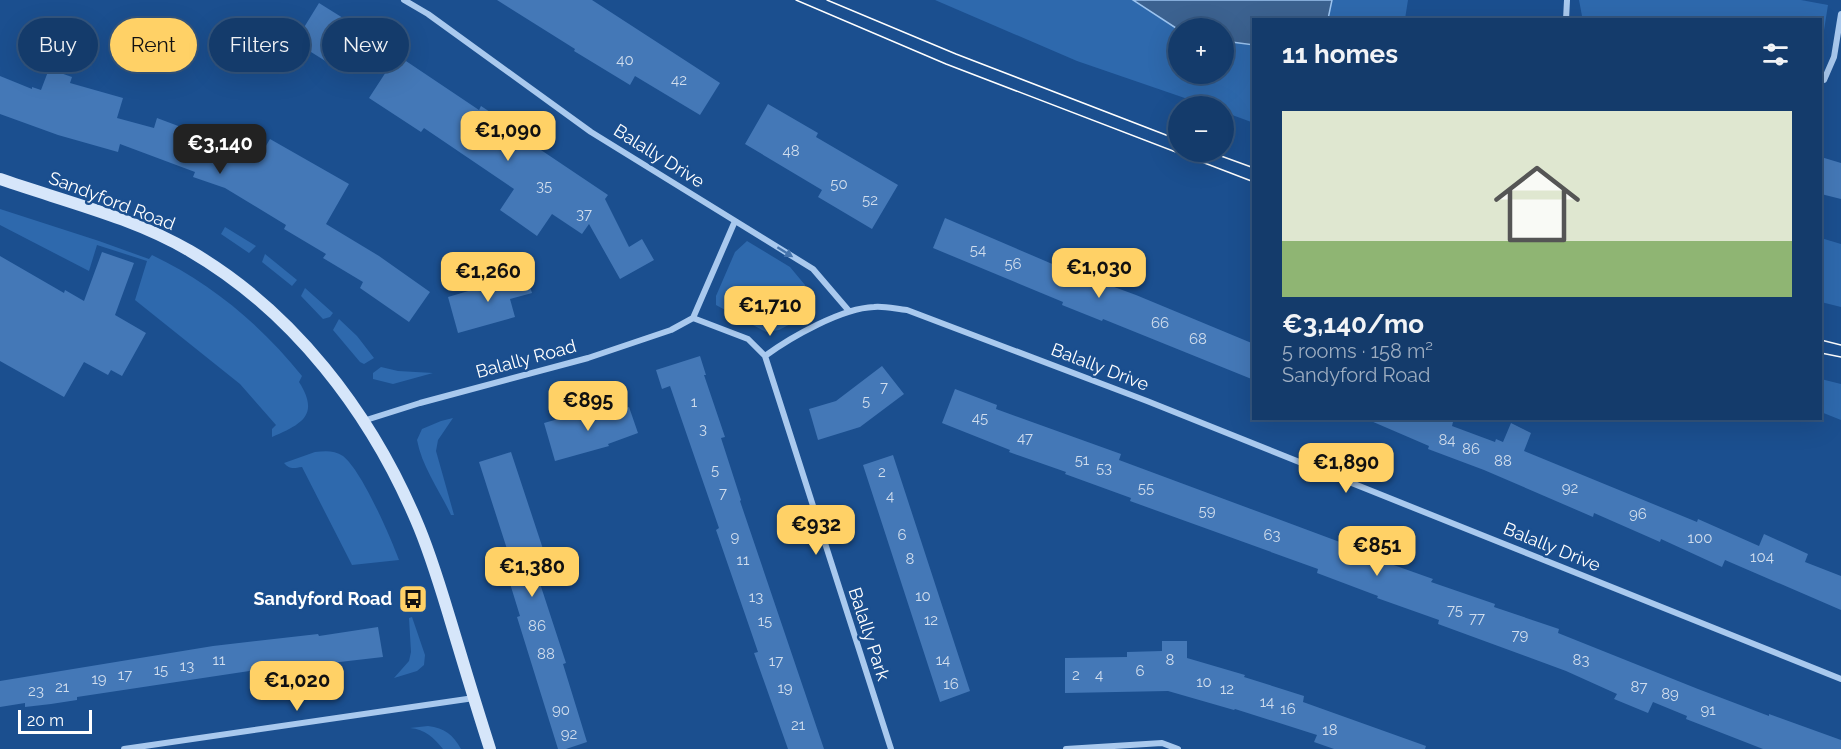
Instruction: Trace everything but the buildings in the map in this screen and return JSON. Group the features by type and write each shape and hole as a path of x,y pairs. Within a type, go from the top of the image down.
{"main road":[{"name":"Sandyford Road","path":"0,179 146,230 189,251 230,277 283,323 318,358 363,421 395,472 417,522 489,749"}],"street":[{"name":"Balally Drive","path":"404,0 428,14 591,132 813,270 849,311 874,307 907,310 1147,401 1841,679"},
{"path":"1566,18 1568,0"},
{"path":"1822,81 1834,57 1841,14"},
{"path":"735,221 693,318 748,339 765,356 782,344 849,311"},
{"name":"Balally Road","path":"363,421 420,403 588,358 671,330 693,318"},
{"name":"Balally Park","path":"765,356 891,749"},
{"path":"124,749 474,698"},
{"path":"1066,749 1162,743 1178,749"}],"shaded area":[{"path":"935,0 1182,0 1225,18 1168,18 1168,84 1234,84 1234,22 1252,29 1252,122 1234,116 1234,96 1179,96 1077,61"},
{"path":"1133,0 1332,0 1328,18 1252,18 1252,45 1234,42 1234,18 1168,18 1168,23"},
{"path":"1322,0 1408,0 1405,18 1318,18"},
{"path":"1579,0 1801,0 1828,5 1822,43 1822,18 1586,18 1582,16"},
{"path":"0,209 149,259 152,255 215,292 270,340 302,376 299,382 308,403 305,417 292,428 272,437 272,429 276,425 240,384 135,300 147,261 97,245 89,271 0,225"},
{"path":"225,227 256,246 249,253 221,234"},
{"path":"1822,238 1841,244 1841,307 1822,302"},
{"path":"747,241 790,267 805,285 805,307 796,321 779,330 766,332 716,305 716,296 735,252"},
{"path":"265,254 297,280 292,286 262,262"},
{"path":"305,288 333,313 330,317 323,319 301,296"},
{"path":"339,319 357,336 374,358 364,364 360,362 333,330"},
{"path":"381,367 398,371 433,373 393,384 373,379 373,373"},
{"path":"1822,379 1841,384 1841,420 1822,412"},
{"path":"453,418 438,440 436,451 454,515 451,515 427,469 417,440 422,429"},
{"path":"315,452 336,453 343,456 350,464 375,505 399,560 352,565 302,467 290,468 284,463"},
{"path":"412,617 425,655 424,665 417,671 394,678 409,661 411,652 409,618"},
{"path":"428,726 448,733 461,749 443,749 429,735 410,728"}],"tram line":[{"path":"796,0 946,64 1252,181"},
{"path":"827,0 956,54 1168,136"},
{"path":"1234,161 1252,167"},
{"path":"1822,340 1841,345"},
{"path":"1822,353 1841,357"}],"place":[{"name":"Sandyford Road","path":"413,599"}]}
